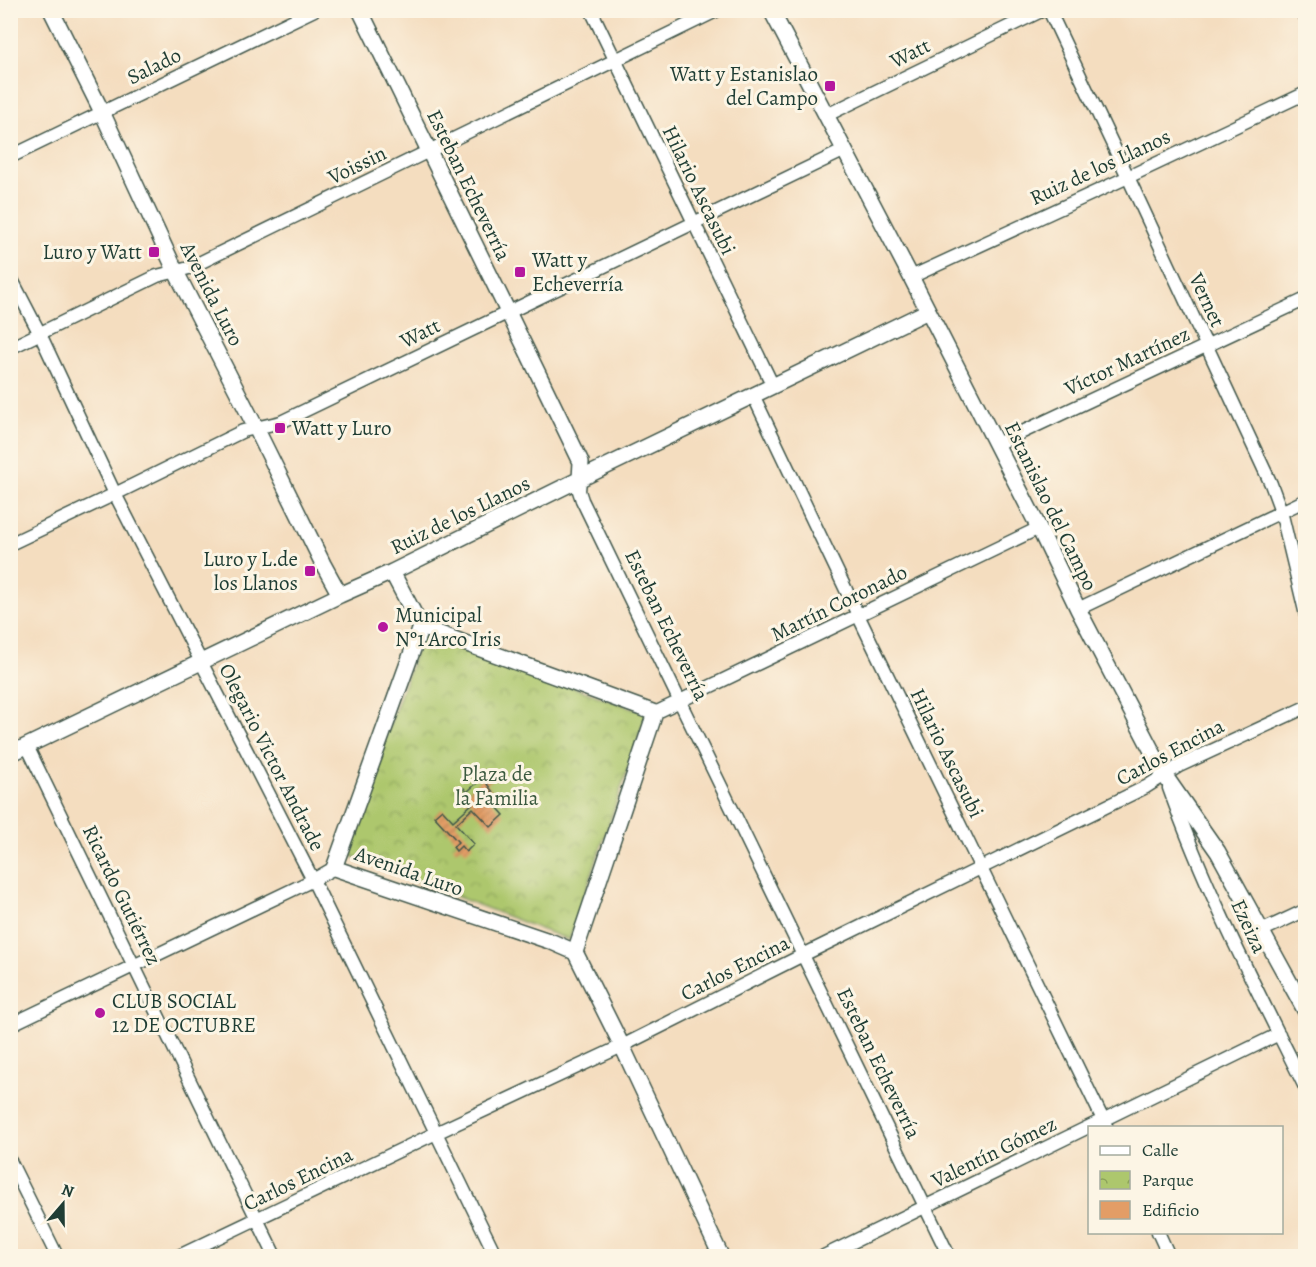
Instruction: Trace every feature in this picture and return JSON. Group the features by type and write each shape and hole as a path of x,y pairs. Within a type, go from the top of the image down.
{"street":[{"name":"Avenida Luro","path":"51,10 102,112 176,272 322,564 340,595"},
{"name":"Salado","path":"10,157 314,10"},
{"name":"Esteban Echeverría","path":"360,10 581,462 579,491 582,500 949,1257"},
{"name":"Hilario Ascasubi","path":"591,10 773,386"},
{"name":"Voissin","path":"10,348 157,276 189,268 718,10"},
{"name":"Estanislao del Campo","path":"771,10 997,444 1078,609 1165,776 1218,852 1305,1012"},
{"name":"Watt","path":"827,115 1028,13 1042,10"},
{"name":"Vernet","path":"1049,10 1271,484 1281,511 1305,615"},
{"path":"1302,10 1305,18"},
{"name":"Ruiz de los Llanos","path":"911,277 1305,93"},
{"name":"Watt","path":"10,544 243,430 281,422 845,150"},
{"name":"Olegario Victor Andrade","path":"10,276 40,334 115,494 313,880 496,1257"},
{"name":"Víctor Martínez","path":"997,444 1305,299"},
{"name":"Ruiz de los Llanos","path":"10,754 392,572 928,311"},
{"name":"Hilario Ascasubi","path":"753,395 1105,1124"},
{"path":"1078,609 1305,500"},
{"name":"Martín Coronado","path":"656,713 1039,528"},
{"path":"392,572 421,627 656,713 575,952 622,1046 721,1257"},
{"name":"Avenida Luro","path":"421,627 334,868 552,942 575,952"},
{"name":"Carlos Encina","path":"179,1257 622,1046 1146,787 1179,766 1305,707"},
{"name":"Ricardo Gutiérrez","path":"27,746 275,1257"},
{"name":"Ezeiza","path":"1165,776 1193,851 1305,1089"},
{"path":"10,1025 334,868"},
{"path":"1261,931 1305,910"},
{"name":"Valentín Gómez","path":"1105,1124 1279,1034"},
{"name":"Valentín Gómez","path":"824,1257 925,1207 1088,1132"},
{"path":"10,1161 57,1257"},
{"path":"1158,1234 1169,1257"}],"green space":[{"name":"Plaza de la Familia","path":"422,635 647,713 569,940 344,853"}],"building":[{"path":"491,770 498,774 487,784 493,792 488,797 504,815 491,827 473,808 456,824 474,844 466,852 461,846 456,851 453,847 458,842 434,816 442,809 453,821 473,803 468,799 466,801 458,793 464,788 467,792"}],"place":[{"name":"Watt y Estanislao del Campo","path":"830,86"},
{"name":"Luro y Watt","path":"154,252"},
{"name":"Watt y Echeverría","path":"520,272"},
{"name":"Watt y Luro","path":"280,428"},
{"name":"Luro y L.de los Llanos","path":"310,571"},
{"name":"Municipal Nº1 Arco Iris","path":"383,627"},
{"name":"CLUB SOCIAL 12 DE OCTUBRE","path":"100,1013"}]}
